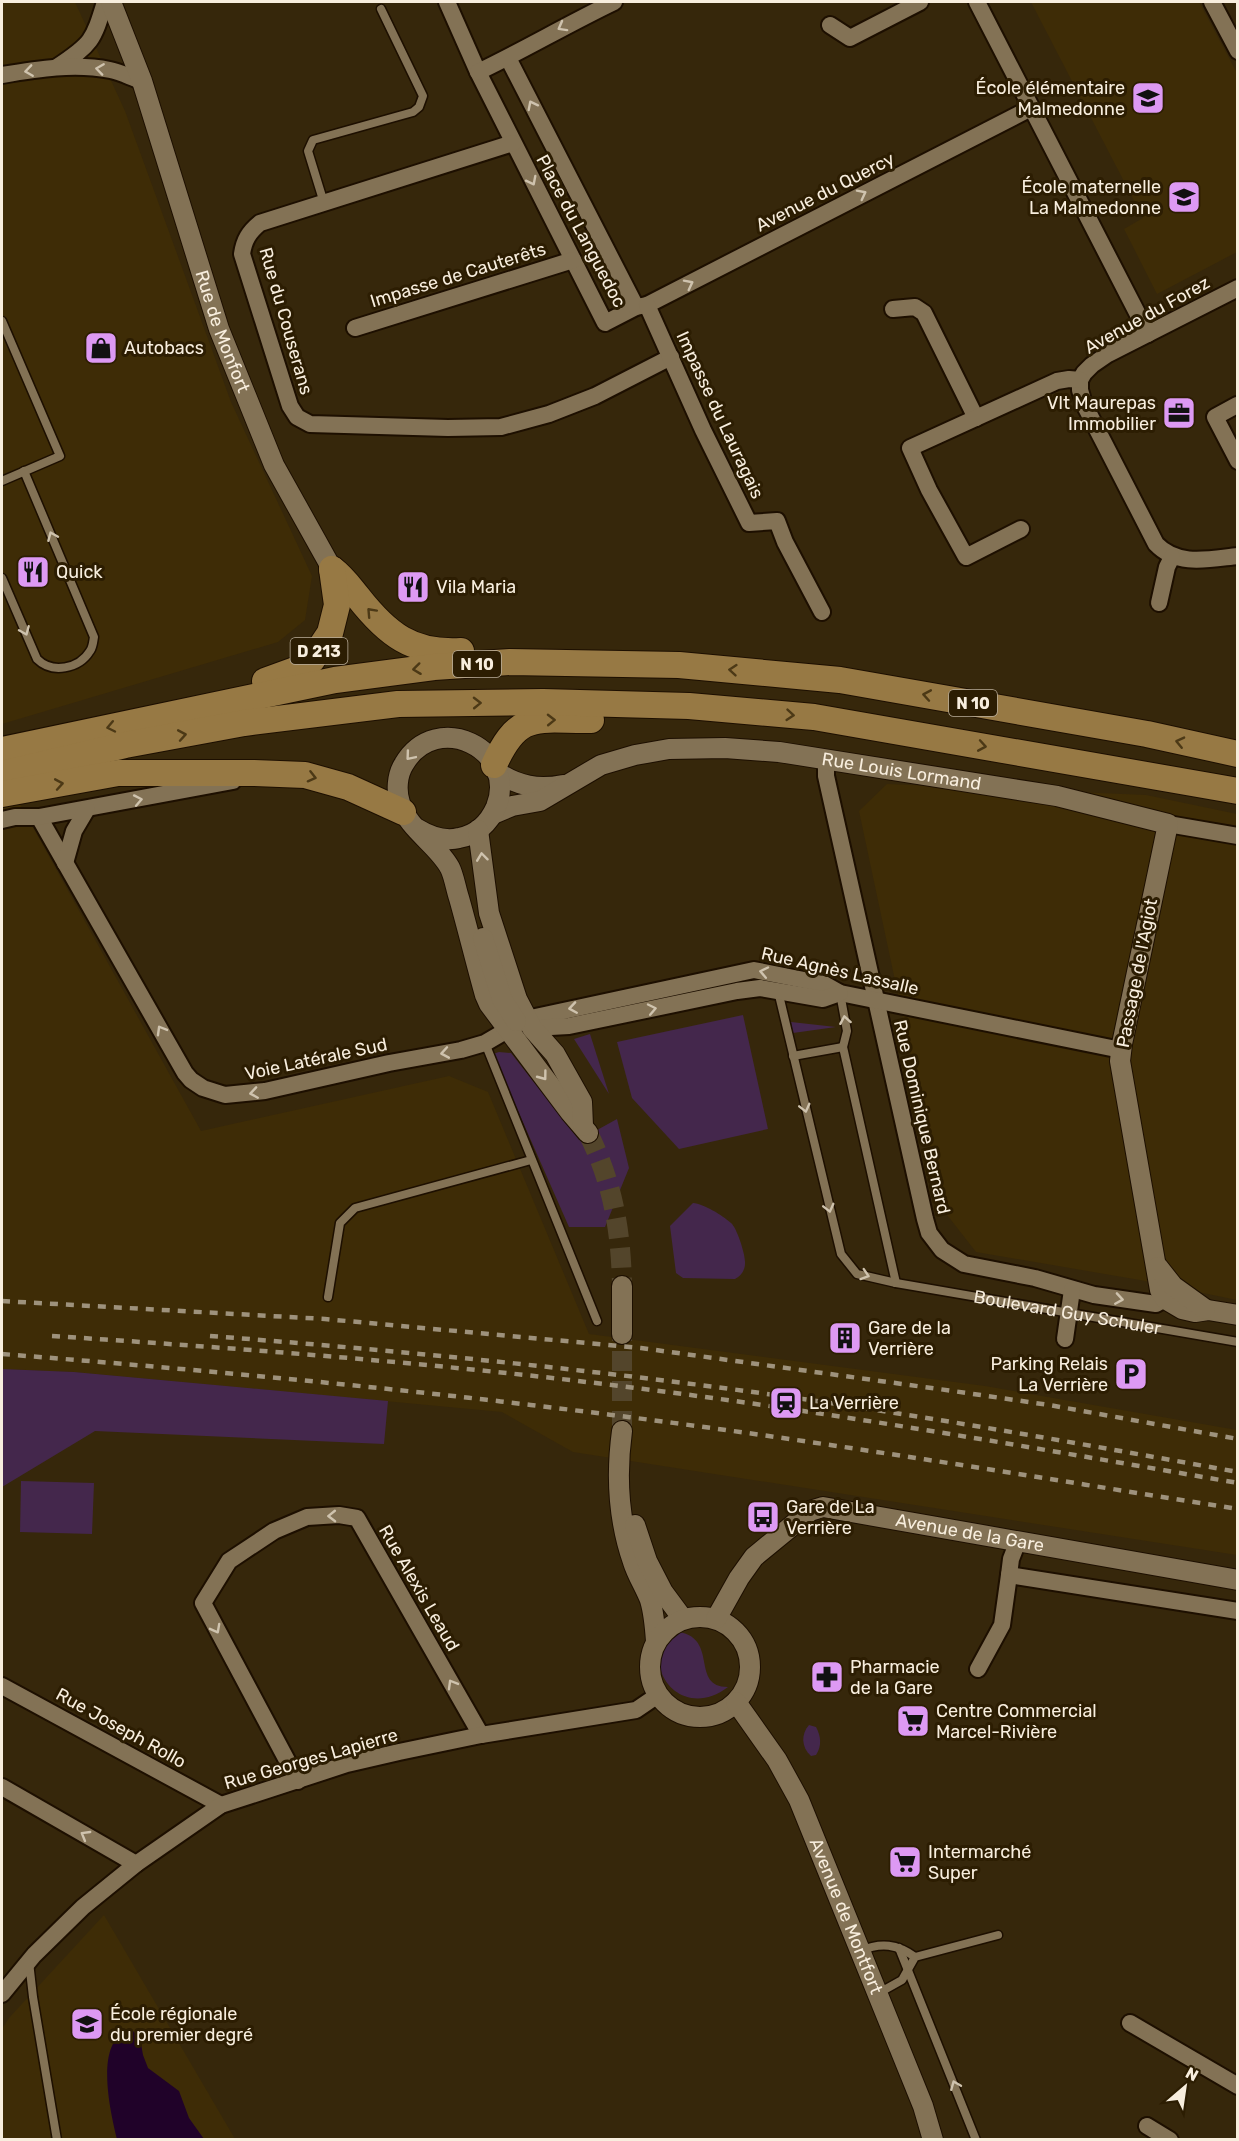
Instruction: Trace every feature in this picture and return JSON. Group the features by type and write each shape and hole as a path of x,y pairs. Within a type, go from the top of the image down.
{"main road":[{"name":"D 213","path":"332,569 346,580 358,597 390,630 421,649 442,652 532,648 680,652 706,668"},
{"name":"D 213","path":"251,697 261,682 298,669 318,653 330,633 337,605 332,569"},
{"name":"N 10","path":"2,750 335,680 434,667 510,662 679,665 840,680 1147,734 1238,754"},
{"name":"N 10","path":"2,774 125,745 244,723 398,704 543,702 689,706 814,717 1238,791"},
{"path":"496,769 508,737 519,726 533,721 669,718 689,706"},
{"path":"2,794 117,773 304,775 348,787 410,820"}],"street":[{"path":"57,67 83,49 95,33 105,2"},
{"name":"D 213","path":"111,2 142,81"},
{"name":"Place du Languedoc","path":"447,2 478,72 605,323 642,306 508,58"},
{"path":"478,72 508,58 569,23 614,2"},
{"path":"830,25 850,38 920,2"},
{"path":"977,2 1148,334"},
{"path":"1212,2 1238,51"},
{"path":"2,75 57,67 85,67 112,70 142,81"},
{"name":"Rue de Monfort","path":"142,81 219,328 274,465 332,569"},
{"name":"Avenue du Quercy","path":"642,306 1031,108"},
{"name":"Rue du Couserans","path":"513,143 260,223 251,230 244,243 242,254 290,406 297,417 310,424 448,428 501,427 549,414 595,396 671,357"},
{"name":"Impasse de Cauterêts","path":"355,328 573,260"},
{"name":"Avenue du Forez","path":"1080,380 1092,365 1108,354 1238,288"},
{"name":"Impasse du Lauragais","path":"642,306 671,357 714,454 749,523 777,521 785,542 822,612"},
{"path":"893,309 915,307 924,313 976,418"},
{"path":"1021,530 966,557 929,490 910,448 1057,381 1080,380 1084,404 1156,544 1172,557 1187,560 1238,556"},
{"path":"1237,405 1215,417 1238,461"},
{"path":"1160,603 1167,567 1172,557"},
{"path":"410,820 436,838 458,839 478,830 493,814 498,801 500,786 496,769 488,755 469,741 447,737 425,743 408,757 402,767 398,789 410,820 450,868 478,923 502,999 521,1025"},
{"name":"Rue Louis Lormand","path":"493,814 512,806 540,801 601,765 635,755 669,749 725,748 779,752 1057,796 1168,824 1238,836"},
{"name":"Rue Dominique Bernard","path":"826,760 826,776 875,1000 925,1219 934,1241 948,1255 964,1264 1035,1278 1072,1290 1156,1304 1165,1299"},
{"name":"Rue Louis Lormand","path":"496,769 510,781 527,786 548,788 568,784"},
{"path":"2,820 15,817 39,818 228,783 254,773"},
{"path":"65,863 74,831 87,809"},
{"name":"Voie Latérale Sud","path":"39,818 185,1073 203,1088 225,1095 244,1094 461,1050 485,1043 521,1025"},
{"name":"Passage de l'Agiot","path":"1156,1264 1120,1061 1168,824"},
{"path":"478,830 489,913 517,999 521,1025"},
{"path":"450,868 489,1004 521,1025 555,1054 582,1102 586,1129"},
{"name":"Rue Agnès Lassalle","path":"521,1025 754,970 824,984 840,993 1121,1050"},
{"name":"Rue Agnès Lassalle","path":"521,1025 569,1026 737,991 760,988 778,991"},
{"path":"778,991 823,999 840,993"},
{"name":"Boulevard Guy Schuler","path":"1156,1264 1157,1279 1165,1299 1182,1309 1195,1312 1208,1310 1238,1315"},
{"name":"Boulevard Guy Schuler","path":"1156,1264 1173,1286 1208,1310"},
{"path":"622,1286 622,1334"},
{"path":"1065,1339 1072,1290"},
{"path":"656,1641 650,1600 633,1563 622,1521 618,1472 622,1431 627,1487 634,1522 647,1561 663,1592 683,1619"},
{"name":"Avenue de la Gare","path":"716,1619 739,1578 754,1557 810,1511 823,1507 1238,1580"},
{"name":"Rue Alexis Leaud","path":"298,1781 203,1603 229,1561 274,1531 307,1517 339,1515 357,1518 481,1735"},
{"path":"978,1669 1002,1626 1011,1559 1018,1541"},
{"path":"1010,1575 1238,1611"},
{"path":"697,1616 716,1619 733,1629 744,1642 749,1658 750,1674 745,1689 736,1702 724,1711 711,1716 696,1717 681,1714 668,1706 658,1695 649,1668 651,1654 656,1641 664,1631 683,1619 697,1616"},
{"name":"Rue Joseph Rollo","path":"2,1686 221,1805"},
{"name":"Rue Georges Lapierre","path":"2,1994 29,1962 83,1907 136,1864 221,1805 347,1764 481,1735 636,1710 658,1695"},
{"name":"Avenue de Montfort","path":"736,1702 777,1760 799,1800 923,2106 933,2139"},
{"path":"2,1787 136,1864"},
{"path":"1130,2023 1238,2086"},
{"path":"1148,2126 1170,2139"}],"lane":[{"path":"324,203 308,151 313,140 413,112 422,103 423,96 381,9"},
{"path":"2,321 60,456 2,481"},
{"path":"2,578 36,659 44,666 54,669 63,668 84,659 92,650 94,638 24,471"},
{"name":"Boulevard Guy Schuler","path":"778,991 841,1254 857,1274 896,1283 1238,1342"},
{"path":"840,993 847,1031 843,1047 896,1283"},
{"path":"485,1043 597,1321"},
{"path":"793,1056 843,1047"},
{"path":"328,1297 340,1223 355,1208 531,1160"},
{"path":"860,1951 874,1945 899,1948 915,1957 998,1935"},
{"path":"899,1948 976,2139"},
{"path":"877,1994 902,1980 915,1957"},
{"path":"29,1962 57,2139"}],"shaded area":[{"path":"2,2 75,2 125,111 231,402 312,576 305,620 278,642 2,724"},
{"name":"École élémentaire Malmedonne","path":"1031,2 1199,2 1237,73 1237,252 1157,294 1124,229 1143,218"},
{"path":"887,784 1146,795 1237,814 1237,1300 1140,1280 976,1252 944,1211 859,811"},
{"path":"20,804 201,1131 449,1076 488,1092 589,1334 985,1386 1237,1430 1237,1555 573,1452 502,1412 74,1372 2,1369 2,808"},
{"path":"743,1015 768,1129 679,1149 632,1098 617,1042"},
{"path":"791,1022 836,1027 793,1033"},
{"path":"590,1034 609,1094 574,1039"},
{"path":"511,1053 579,1140 617,1119 629,1168 605,1227 569,1227 493,1054"},
{"path":"693,1203 713,1210 736,1230 741,1242 745,1266 735,1279 683,1278 676,1273 670,1226"},
{"path":"2,1369 74,1372 388,1401 384,1444 95,1431 2,1487"},
{"path":"21,1481 94,1483 92,1534 20,1532"},
{"path":"679,1632 691,1636 698,1644 710,1679 717,1685 728,1687 709,1697 692,1698 678,1693 667,1683 661,1670 660,1656 666,1643"},
{"path":"809,1725 816,1727 820,1741 816,1755 811,1756 805,1749 803,1741"},
{"name":"École régionale du premier degré","path":"104,1915 235,2139 2,2140 2,2029 9,2018"},
{"path":"133,2031 140,2038 148,2068 179,2091 189,2118 204,2139 117,2139 111,2113 107,2079 108,2063 111,2048 118,2037"}],"tunnel":[{"path":"588,1133 604,1170 614,1208 620,1246 622,1286"},
{"path":"622,1334 622,1431"}],"railway":[{"path":"2,1301 325,1319 641,1348 1049,1405 1238,1439"},
{"path":"52,1336 349,1358 644,1389 867,1421 1238,1483"},
{"path":"210,1336 524,1364 759,1393 937,1420 1238,1472"},
{"path":"2,1354 307,1381 612,1415 847,1447 1238,1509"}],"place":[{"name":"École élémentaire Malmedonne","path":"1148,98"},
{"name":"École maternelle La Malmedonne","path":"1184,197"},
{"name":"Autobacs","path":"101,348"},
{"name":"Vlt Maurepas Immobilier","path":"1179,413"},
{"name":"Quick","path":"33,572"},
{"name":"Vila Maria","path":"413,587"},
{"name":"Gare de la Verrière","path":"845,1338"},
{"name":"Parking Relais La Verrière","path":"1131,1374"},
{"name":"La Verrière","path":"786,1403"},
{"name":"Gare de La Verrière","path":"763,1517"},
{"name":"Pharmacie de la Gare","path":"827,1677"},
{"name":"Centre Commercial Marcel-Rivière","path":"913,1721"},
{"name":"Intermarché Super","path":"905,1862"},
{"name":"École régionale du premier degré","path":"87,2024"}]}
